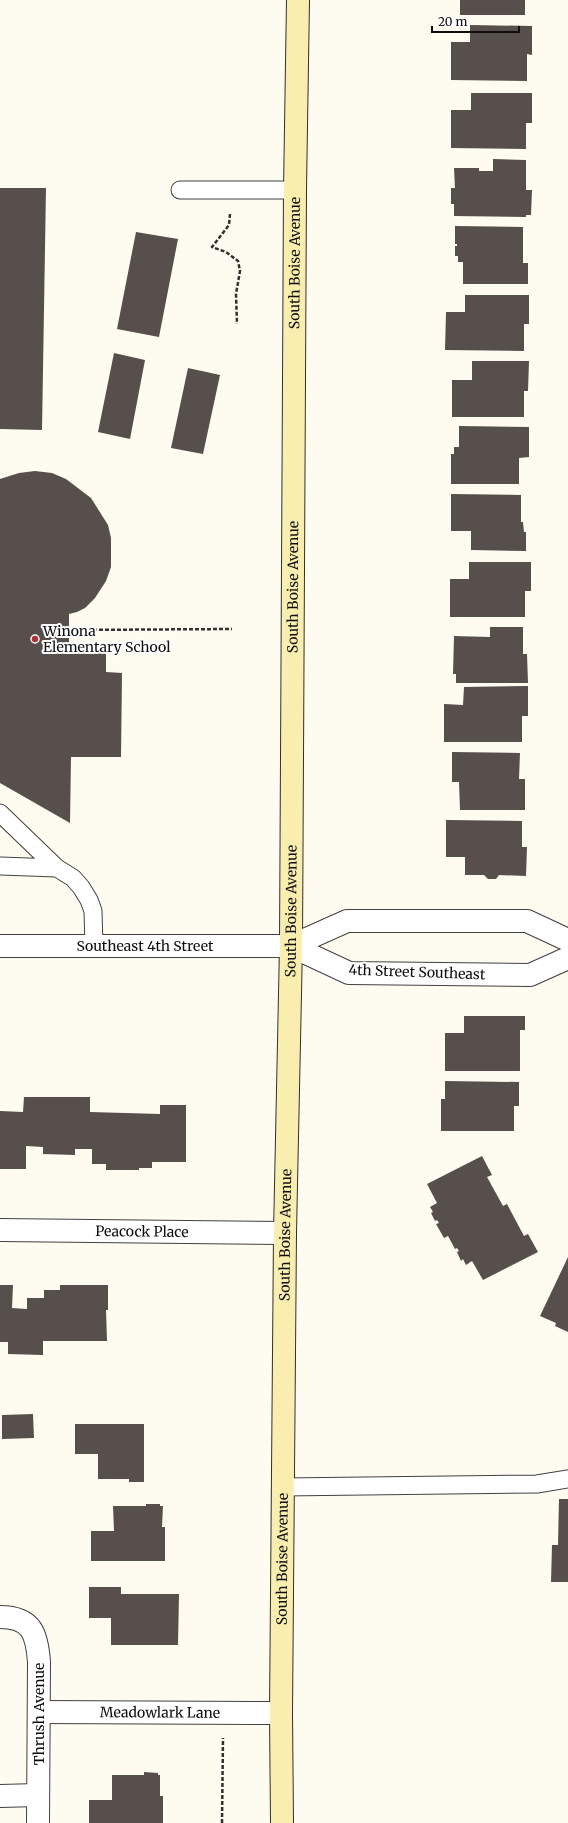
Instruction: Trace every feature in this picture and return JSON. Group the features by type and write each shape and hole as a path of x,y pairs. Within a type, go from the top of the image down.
{"main road":[{"name":"South Boise Avenue","path":"282,1823 281,1713 285,1233 291,946 295,190 298,0"}],"street":[{"path":"291,946 347,921 527,921 568,940"},
{"name":"Southeast 4th Street","path":"0,946 291,946"},
{"name":"4th Street Southeast","path":"291,946 349,973 530,975 568,958"},
{"name":"Peacock Place","path":"0,1230 285,1233"},
{"name":"Thrush Avenue","path":"6,1617 25,1623 35,1634 40,1662 38,1823"},
{"name":"Meadowlark Lane","path":"40,1712 281,1713"},
{"path":"0,1796 38,1795"}],"lane":[{"path":"180,190 295,190"},
{"path":"0,813 57,868 73,878 89,900 93,912 94,946"},
{"path":"0,866 57,868"},
{"path":"283,1487 537,1484 568,1479"}],"path":[{"path":"231,208 229,225 212,246 226,252 238,261 240,271 236,294 237,324"},
{"path":"69,630 232,629"},
{"path":"222,1823 223,1736"}],"building":[{"path":"460,0 525,0 525,15 460,15"},
{"path":"470,25 532,26 532,55 527,54 527,81 451,80 451,42 470,42"},
{"path":"471,93 532,93 532,123 526,123 526,149 451,148 451,110 471,110"},
{"path":"493,159 526,160 526,190 532,190 531,215 526,215 526,217 454,216 454,204 451,204 451,188 455,188 454,168 479,168 479,171 493,171"},
{"path":"0,188 46,188 42,430 0,429"},
{"path":"455,226 523,227 523,263 528,263 528,284 463,284 463,262 458,262 458,256 455,256 455,246 457,246 457,244 455,244"},
{"path":"136,232 178,239 159,337 117,329"},
{"path":"465,295 529,295 529,324 524,324 524,351 445,350 446,312 465,312"},
{"path":"114,353 145,360 130,439 98,432"},
{"path":"472,361 529,361 528,391 524,391 524,417 452,417 452,380 472,380"},
{"path":"188,368 220,375 203,454 171,448"},
{"path":"459,426 529,427 529,457 519,458 519,484 451,484 451,454 454,454 454,447 459,447"},
{"name":"Winona Elementary School","path":"35,471 52,473 66,479 91,498 108,525 111,538 111,567 106,581 95,598 85,608 69,614 69,647 106,648 106,672 122,673 121,757 71,757 70,823 0,783 0,479 19,473"},
{"path":"451,494 521,495 521,522 523,522 524,532 526,532 526,551 471,550 471,531 451,531"},
{"path":"469,562 531,562 531,591 525,591 525,617 450,617 450,579 469,579"},
{"path":"490,627 523,627 523,654 527,654 528,683 456,683 456,674 453,674 454,636 490,637"},
{"path":"528,686 528,716 522,716 522,742 444,742 444,704 463,705 464,687"},
{"path":"452,752 520,753 519,779 525,779 525,810 460,810 459,782 452,782"},
{"path":"446,820 522,821 522,847 527,847 526,876 499,875 496,879 488,879 484,875 465,875 465,857 446,857"},
{"path":"464,1016 525,1016 525,1030 520,1030 520,1071 445,1071 445,1033 464,1033"},
{"path":"445,1081 519,1082 519,1106 514,1106 514,1131 441,1131 441,1099 445,1099"},
{"path":"24,1097 90,1097 90,1112 160,1114 160,1105 186,1105 186,1162 152,1162 152,1168 139,1168 139,1170 106,1170 106,1164 92,1164 92,1149 75,1149 75,1155 43,1154 43,1147 26,1146 26,1169 0,1169 0,1111 23,1112"},
{"path":"482,1156 492,1175 487,1177 503,1206 507,1204 524,1236 528,1234 538,1252 483,1280 472,1261 466,1265 463,1259 461,1261 457,1248 455,1249 448,1236 444,1238 436,1224 439,1223 437,1220 435,1221 431,1213 433,1212 430,1207 437,1203 427,1184"},
{"path":"568,1257 568,1332 555,1326 556,1323 540,1316"},
{"path":"0,1285 13,1285 12,1308 27,1309 27,1298 44,1298 44,1290 60,1290 60,1285 108,1285 108,1310 106,1310 107,1341 43,1341 43,1355 8,1354 8,1342 0,1342"},
{"path":"33,1414 34,1438 2,1439 2,1415"},
{"path":"75,1424 144,1424 144,1482 129,1482 129,1479 98,1479 98,1454 75,1454"},
{"path":"559,1499 568,1499 568,1582 551,1582 552,1545 558,1545"},
{"path":"146,1504 160,1504 160,1506 163,1506 162,1527 165,1527 165,1561 91,1561 91,1531 114,1531 113,1506 146,1506"},
{"path":"89,1587 121,1587 121,1594 179,1594 178,1645 111,1645 111,1618 89,1618"},
{"path":"144,1772 158,1773 158,1775 160,1775 160,1796 163,1796 163,1823 89,1823 89,1800 112,1800 112,1775 144,1775"}],"place":[{"name":"Winona Elementary School","path":"35,639"}]}
